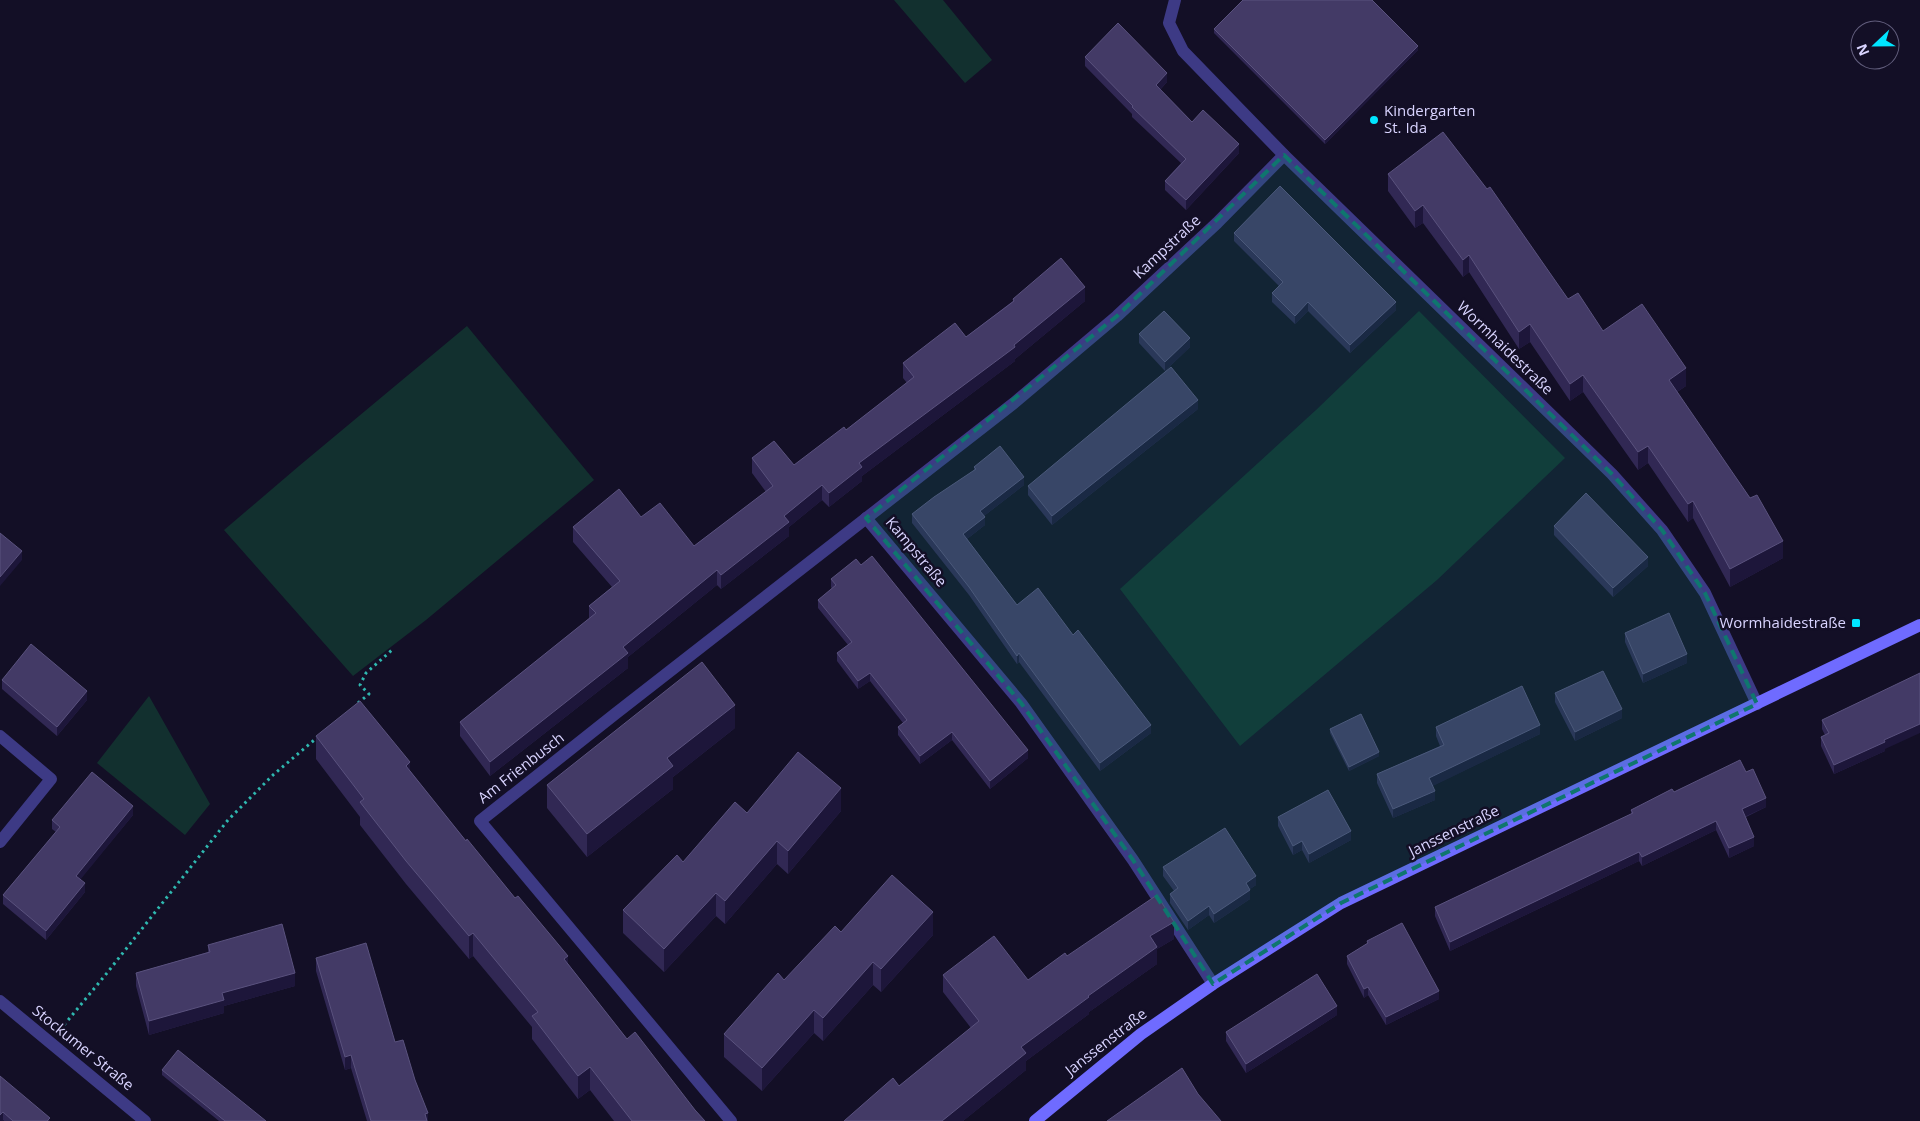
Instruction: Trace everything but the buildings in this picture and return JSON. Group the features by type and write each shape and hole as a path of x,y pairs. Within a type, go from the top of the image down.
{"main road":[{"name":"Janssenstraße","path":"1035,1121 1141,1034 1213,984 1341,903 1920,625"}],"street":[{"name":"Wormhaidestraße","path":"1175,0 1169,23 1183,51 1284,155 1605,467 1662,530 1705,593 1757,704"},
{"name":"Kampstraße","path":"1213,984 1133,860 1021,703 866,518 1014,403 1117,316 1217,223 1284,155"},
{"name":"Am Frienbusch","path":"730,1121 480,821 866,518"},
{"path":"0,736 51,779 0,842"},
{"name":"Stockumer Straße","path":"0,1001 145,1121"}],"path":[{"path":"354,707 369,694 360,685 366,673 392,650"},
{"path":"78,1008 228,820 273,775 324,732"}],"highlighted area":[{"path":"1284,155 1612,474 1662,530 1705,593 1757,704 1341,903 1213,984 1133,860 1021,703 866,518 1117,316"}],"green space":[{"path":"894,0 943,0 992,60 965,83"},
{"path":"1419,311 1565,458 1437,580 1240,746 1120,589 1316,410"},
{"path":"467,326 594,480 426,620 353,676 224,530"},
{"path":"149,696 210,804 185,835 97,763"}],"place":[{"name":"Kindergarten St. Ida","path":"1374,120"},
{"name":"Wormhaidestraße","path":"1856,623"}]}
